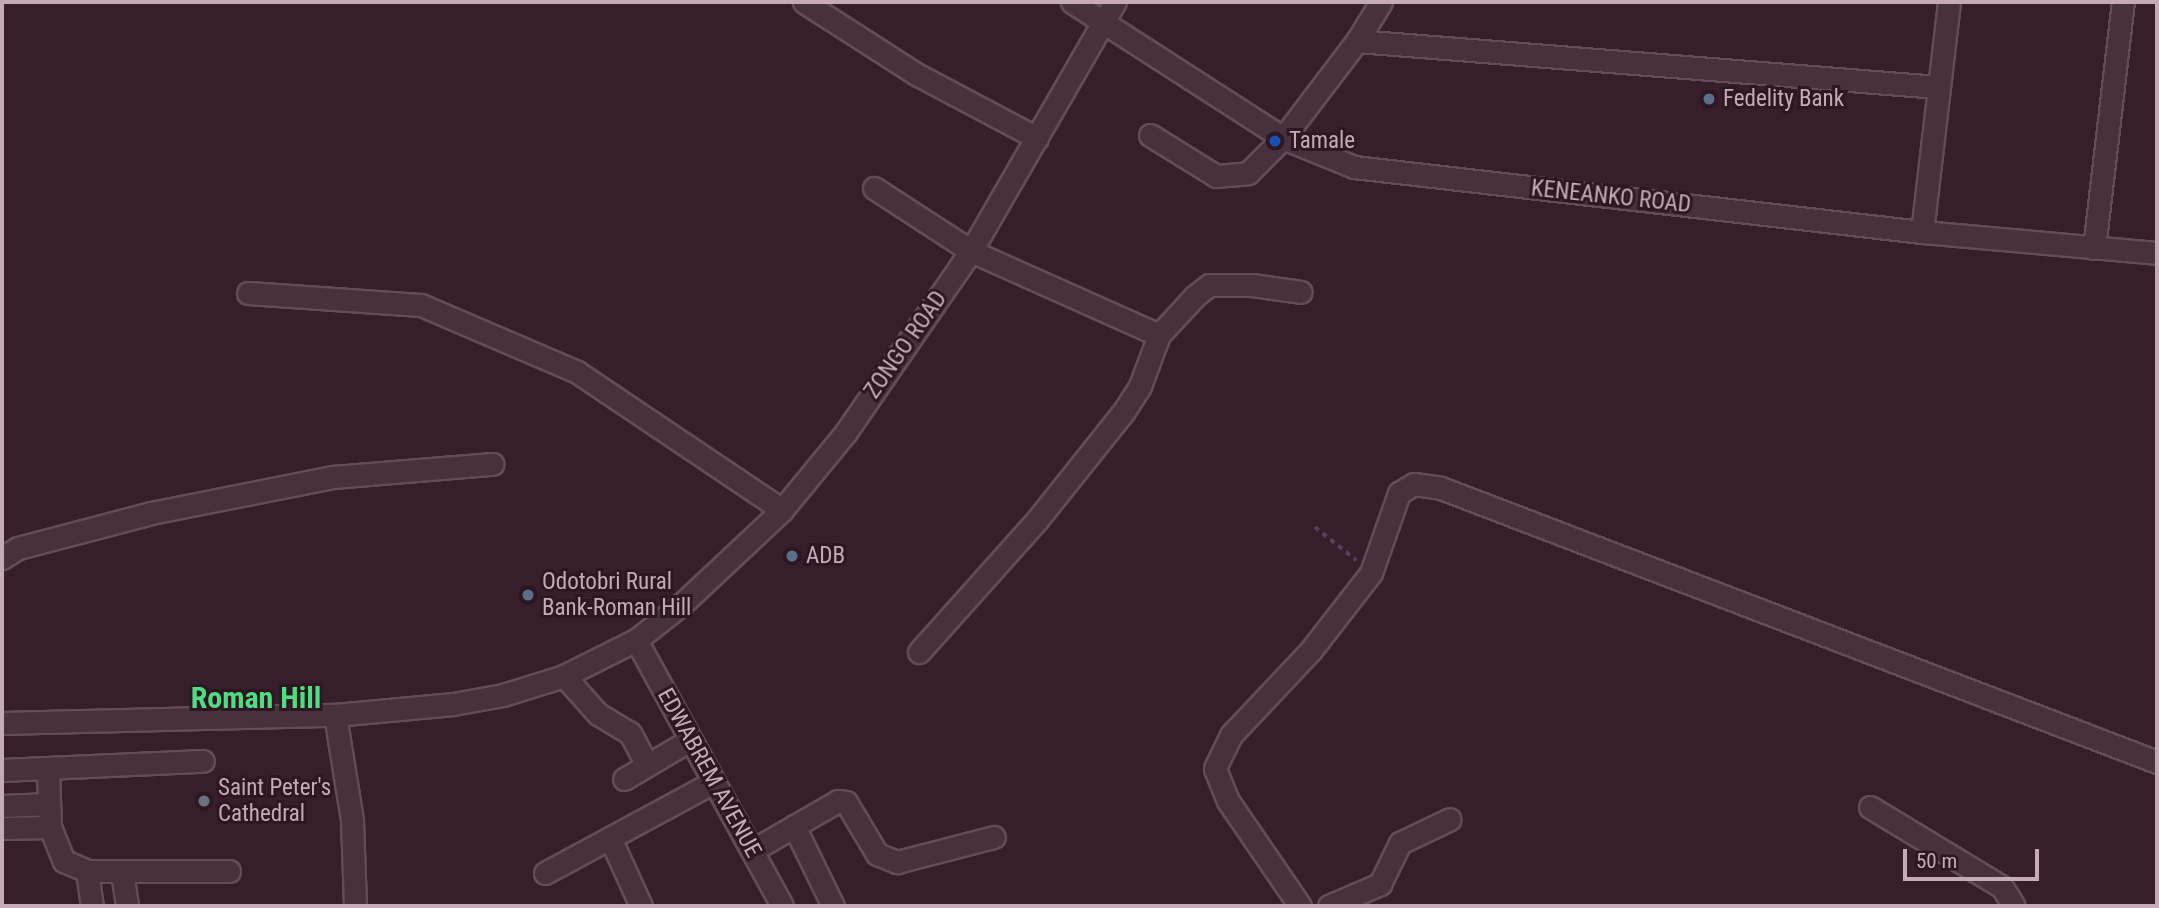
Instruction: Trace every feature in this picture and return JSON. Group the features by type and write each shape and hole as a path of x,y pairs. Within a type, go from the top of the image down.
{"street":[{"path":"804,2 916,74 1037,138"},
{"name":"KENEANKO ROAD","path":"1072,2 1283,138 1354,167 1396,175 1922,232 2157,253"},
{"name":"ZONGO ROAD","path":"2,723 335,715 453,704 503,695 564,676 636,640 682,604 782,510 846,432 971,251 1115,2"},
{"path":"1150,135 1216,176 1233,177 1248,173 1283,138 1357,41 1381,2"},
{"path":"1922,232 1949,2"},
{"path":"2094,248 2123,2"},
{"path":"1357,41 1937,87"},
{"path":"874,188 971,251 1159,335"},
{"path":"919,652 1037,520 1124,411 1140,386 1159,335 1209,285 1252,285 1301,292"},
{"path":"248,293 421,305 576,372 782,510"},
{"path":"2,558 18,548 151,513 320,480 492,464"},
{"path":"1300,906 1228,802 1215,768 1231,735 1311,650 1371,573 1399,494 1414,484 1426,483 2157,762"},
{"name":"EDWABREM AVENUE","path":"636,640 782,906"},
{"path":"564,676 598,713 631,733 647,765"},
{"path":"335,715 352,820 355,906"},
{"path":"624,779 690,740"},
{"path":"2,770 203,761"},
{"path":"48,768 50,827 64,861 87,871 229,871"},
{"path":"545,873 713,782"},
{"path":"753,850 838,801 846,802 877,854 897,862 994,837"},
{"path":"2,806 49,804"},
{"path":"1870,807 2002,887 2014,906"},
{"path":"1329,906 1380,884 1400,843 1450,819"},
{"path":"794,826 833,906"},
{"path":"2,828 50,827"},
{"path":"610,838 640,906"},
{"path":"87,871 92,906"},
{"path":"122,873 127,906"}],"path":[{"path":"1315,527 1371,573"}],"place":[{"name":"Fedelity Bank","path":"1709,99"},
{"name":"Tamale","path":"1275,141"},
{"name":"ADB","path":"792,556"},
{"name":"Odotobri Rural Bank-Roman Hill","path":"528,595"},
{"name":"Saint Peter's Cathedral","path":"204,801"}],"district":[{"name":"Roman Hill","path":"256,698"}]}
